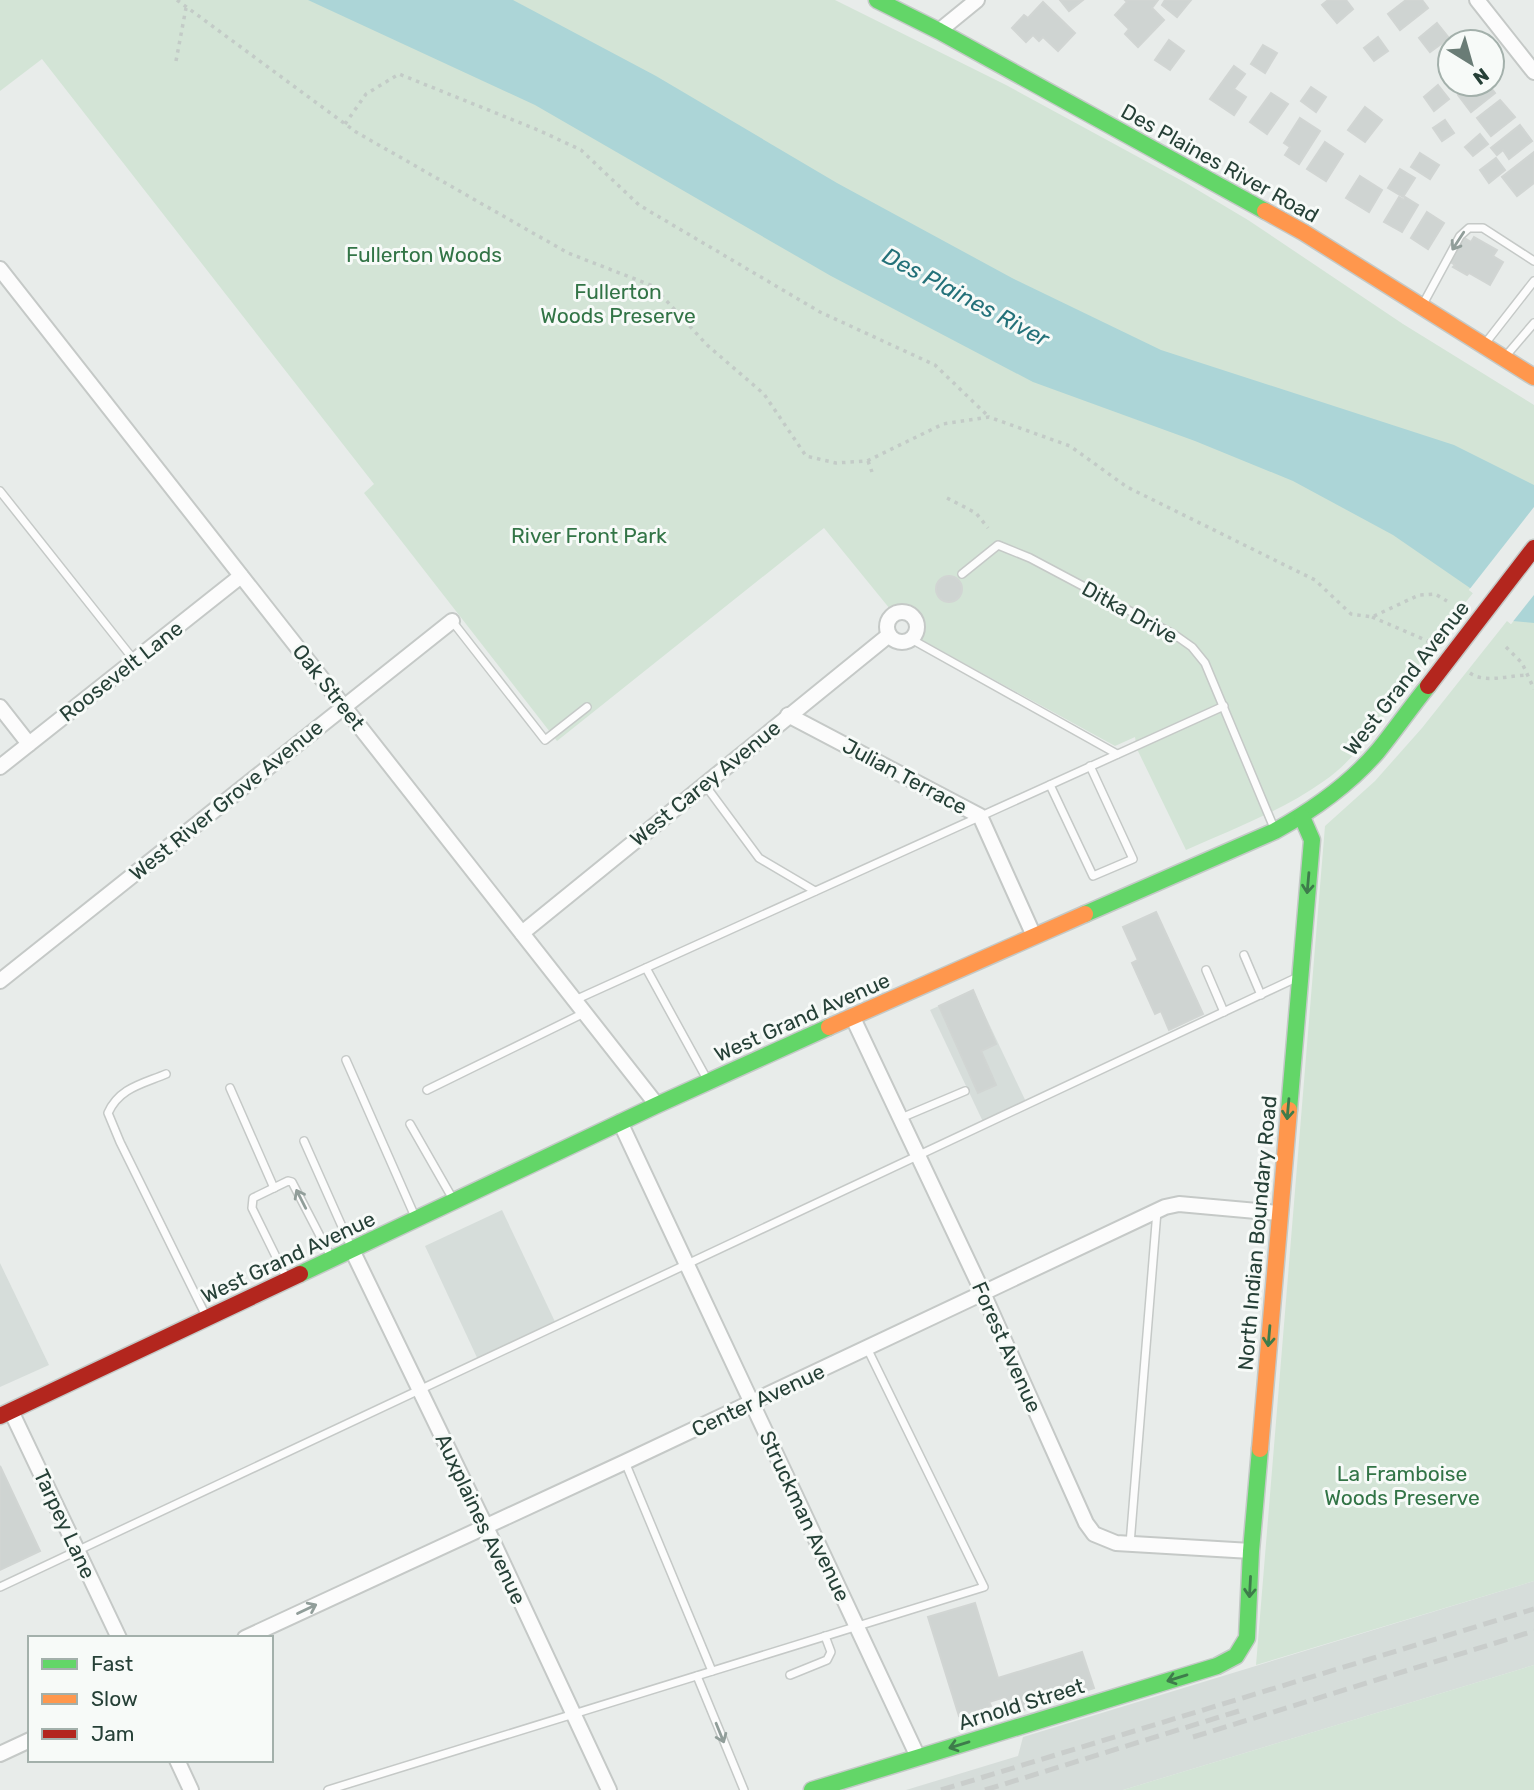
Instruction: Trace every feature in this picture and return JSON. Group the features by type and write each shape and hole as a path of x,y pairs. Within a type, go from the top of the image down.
{"main road":[{"name":"Des Plaines River Road","path":"877,0 939,30 1303,233 1534,377"},
{"name":"West Grand Avenue","path":"6,1414 620,1122 1302,817 1351,780 1377,752 1534,548"},
{"name":"North Indian Boundary Road","path":"1240,1654 1247,1638 1251,1551 1312,840 1302,817"},
{"name":"Arnold Street","path":"812,1790 1217,1666 1240,1654"}],"street":[{"path":"939,30 978,0"},
{"path":"1477,0 1534,72"},
{"name":"Oak Street","path":"0,270 657,1105"},
{"name":"Roosevelt Lane","path":"0,767 241,576"},
{"name":"West Carey Avenue","path":"522,933 889,635 887,625 891,616 904,612 916,621 916,631 911,639"},
{"name":"West River Grove Avenue","path":"0,981 453,621"},
{"path":"889,635 897,641 911,639"},
{"path":"0,707 29,744"},
{"name":"Julian Terrace","path":"788,715 980,816 1034,936"},
{"name":"Forest Avenue","path":"852,1016 983,1293 1086,1523 1094,1534 1104,1539 1130,1544 1251,1551"},
{"name":"Struckman Avenue","path":"620,1122 918,1757"},
{"name":"Center Avenue","path":"249,1636 752,1403 1157,1211 1179,1205 1279,1213"},
{"name":"Auxplaines Avenue","path":"352,1250 609,1790"},
{"name":"Tarpey Lane","path":"6,1414 78,1551 118,1636"},
{"path":"0,1754 28,1741"},
{"path":"178,1762 191,1790"}],"lane":[{"path":"1422,307 1460,236 1469,228 1483,228 1534,261"},
{"path":"1483,345 1534,281"},
{"path":"1504,358 1534,323"},
{"path":"0,491 134,661"},
{"name":"Ditka Drive","path":"962,574 998,545 1030,558 1175,635 1192,647 1205,663 1275,831"},
{"path":"453,621 545,740 587,706"},
{"path":"911,639 1117,754"},
{"path":"575,1000 1224,706"},
{"path":"1050,785 1093,876 1133,859 1090,766"},
{"path":"704,784 760,858 815,891"},
{"path":"1244,955 1261,995"},
{"path":"646,968 708,1082"},
{"path":"1206,970 1224,1012"},
{"path":"0,1587 1300,976"},
{"path":"427,1090 584,1012"},
{"path":"346,1060 416,1219"},
{"path":"166,1074 135,1086 115,1098 108,1113 208,1318"},
{"path":"230,1088 274,1188"},
{"path":"900,1118 965,1091"},
{"path":"410,1124 454,1201"},
{"path":"304,1141 352,1250"},
{"path":"287,1281 252,1208 253,1199 288,1181 292,1182 332,1259"},
{"path":"1130,1544 1157,1211"},
{"path":"328,1790 984,1587 867,1348"},
{"path":"625,1462 712,1671"},
{"path":"790,1675 827,1660 831,1652 825,1636"},
{"path":"697,1676 744,1790"}],"path":[{"path":"177,0 345,124 568,253 653,286 707,345 764,394 806,456 836,463 867,461 943,424 989,418"},
{"path":"176,61 186,7"},
{"path":"345,124 366,94 399,74 581,150 639,205 820,312 935,365 989,418 1070,446 1127,487 1315,580 1351,614 1372,617 1430,642"},
{"path":"867,461 872,472"},
{"path":"947,498 976,513 988,528"},
{"path":"1372,617 1419,595 1435,594 1447,601"},
{"path":"1506,647 1522,663 1534,689"},
{"path":"1470,673 1488,679 1528,676"}],"shaded area":[{"path":"973,990 1028,1106 985,1126 930,1010"},
{"path":"502,1210 558,1328 480,1364 425,1246"},
{"path":"0,1263 49,1365 0,1387"},
{"path":"1534,1581 1534,1665 1123,1790 906,1790 1018,1756 1023,1737"}],"green space":[{"name":"Fullerton Woods Preserve","path":"0,0 835,0 1006,85 1186,183 1248,220 1403,324 1534,405 1534,507 1469,590 1473,593 1369,736 1337,771 1308,792 1257,819 1186,850 1137,749 1135,737 1115,746 920,639 925,627 918,610 903,604 890,609 824,528 557,741 364,493 374,484 42,59 0,91"},
{"name":"La Framboise Woods Preserve","path":"1534,595 1534,1581 1256,1665 1325,826 1375,781 1422,728 1507,621 1511,624"},
{"path":"1534,1665 1534,1790 1123,1790"}],"water":[{"name":"Des Plaines River","path":"308,0 513,0 656,76 837,183 1012,278 1161,350 1454,445 1534,485 1534,623 1513,621 1393,535 1293,481 1195,441 1033,382 831,276 535,105"}],"pier":[{"path":"1534,507 1534,595 1511,624 1469,590"}],"building":[{"path":"1060,0 1083,0 1069,11"},
{"path":"1125,0 1158,0 1152,8 1164,20 1138,47 1125,34 1129,29 1115,15 1127,2"},
{"path":"1165,0 1191,0 1177,17 1162,5"},
{"path":"1328,0 1346,0 1353,9 1337,23 1322,5"},
{"path":"1406,0 1422,0 1428,8 1400,30 1388,14"},
{"path":"1043,2 1075,33 1058,51 1043,37 1039,41 1033,35 1026,42 1012,28 1024,15 1028,18"},
{"path":"1437,23 1441,28 1436,28 1436,48 1430,52 1419,38"},
{"path":"1378,37 1388,51 1374,61 1364,48"},
{"path":"1169,40 1184,51 1170,70 1155,60"},
{"path":"1263,45 1277,53 1265,73 1251,64"},
{"path":"1234,66 1245,74 1234,89 1246,97 1234,115 1210,99"},
{"path":"1311,87 1326,97 1316,112 1301,101"},
{"path":"1436,87 1436,98 1449,99 1434,111 1424,97"},
{"path":"1271,93 1288,104 1267,134 1250,122"},
{"path":"1460,98 1489,98 1471,112"},
{"path":"1500,100 1515,117 1491,136 1477,118"},
{"path":"1365,107 1382,120 1365,142 1348,130"},
{"path":"1300,118 1320,131 1299,164 1285,155 1290,147 1284,143"},
{"path":"1445,120 1454,133 1442,141 1433,128"},
{"path":"1520,125 1532,141 1509,159 1503,150 1497,155 1491,148"},
{"path":"1480,134 1488,144 1473,156 1465,147"},
{"path":"1325,142 1343,154 1326,181 1307,169"},
{"path":"1534,152 1534,183 1517,196 1502,177"},
{"path":"1420,153 1439,165 1430,179 1411,167"},
{"path":"1496,158 1505,170 1489,183 1480,170"},
{"path":"1400,169 1415,178 1403,197 1388,188"},
{"path":"1360,176 1382,190 1369,212 1346,198"},
{"path":"1399,197 1404,200 1405,197 1418,205 1402,232 1384,222"},
{"path":"1427,212 1444,223 1428,249 1411,238"},
{"path":"1463,237 1471,242 1474,237 1497,250 1493,256 1503,262 1490,285 1453,267 1455,265 1449,261"},
{"path":"949,576 958,580 962,589 958,598 949,602 940,598 936,589 940,580"},
{"path":"1156,912 1203,1014 1169,1030 1161,1011 1155,1014 1132,963 1138,960 1123,927"},
{"path":"973,990 996,1044 981,1051 996,1085 978,1093 939,1006"},
{"path":"0,1466 40,1551 0,1570"},
{"path":"975,1603 998,1678 1082,1652 1094,1688 1020,1711 1019,1707 1009,1710 1005,1697 989,1702 991,1706 959,1716 928,1617"}],"railway":[{"path":"941,1790 1534,1609"},
{"path":"1193,1737 1534,1631"},
{"path":"985,1790 1239,1711"}],"traffic: fast":[{"path":"877,0 939,31 1265,211"},
{"path":"1085,914 1275,831 1303,814 1330,796 1367,763 1428,686"},
{"path":"1289,1110 1312,840 1302,817"},
{"path":"300,1274 829,1027"},
{"path":"812,1790 1217,1666 1236,1656 1247,1638 1260,1449"}],"traffic: slow":[{"path":"1265,211 1534,377"},
{"path":"829,1027 1085,914"},
{"path":"1260,1449 1289,1110"}],"traffic: jam":[{"path":"1428,686 1534,548"},
{"path":"0,1416 300,1274"}],"park label":[{"name":"Fullerton Woods","path":"424,254"},
{"name":"River Front Park","path":"589,535"}]}
